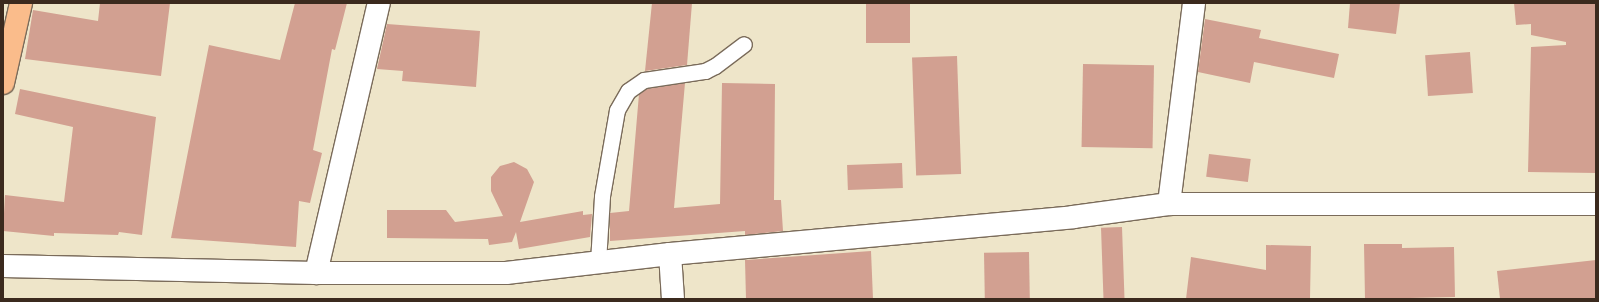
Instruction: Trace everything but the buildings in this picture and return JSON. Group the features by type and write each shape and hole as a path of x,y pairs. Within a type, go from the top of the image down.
{"main road":[{"path":"3,83 21,3"}],"street":[{"path":"316,273 379,3"},
{"path":"1169,204 1194,3"},
{"path":"3,266 316,273 506,273 670,254 1073,217 1169,204 1596,204"},
{"path":"670,254 673,299"}],"lane":[{"path":"598,262 602,196 617,110 628,92 644,80 705,71 715,66 744,44"}]}
